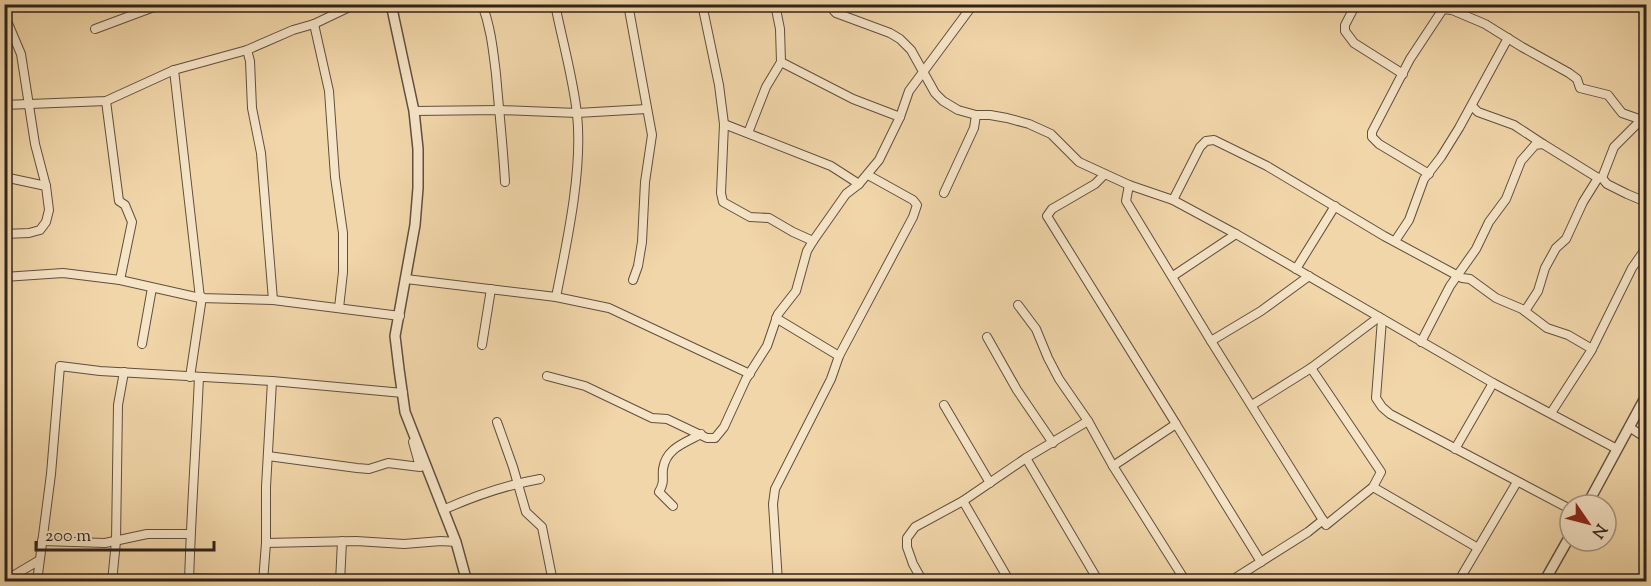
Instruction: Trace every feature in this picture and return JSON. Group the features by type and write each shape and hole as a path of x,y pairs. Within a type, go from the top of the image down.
{"street":[{"path":"95,29 162,4"},
{"path":"4,105 106,101 174,70 247,50 293,30 314,24 356,4"},
{"path":"268,456 369,469 388,463 420,467 405,412 395,336 406,279 418,188 414,111 391,4"},
{"path":"482,4 491,33 501,110 504,182"},
{"path":"555,4 577,113 575,177 568,233 556,297"},
{"path":"628,4 652,135 645,183 642,242 633,280"},
{"path":"702,4 719,85 724,124 721,193 723,202 750,217 765,216 772,219 813,241"},
{"path":"748,133 766,87 781,62 780,29 775,4"},
{"path":"833,4 834,11 900,39 911,50 924,70 934,93 958,110 976,115 1007,118 1029,124 1051,134 1079,162 1104,175 1173,200 1493,383 1617,449"},
{"path":"1356,4 1345,26 1349,37 1354,43 1403,74"},
{"path":"547,376 585,386 652,418 667,419 707,438 715,438 724,427 746,379 770,341 776,318 796,291 807,251 846,194 859,184 879,160 900,117 909,91 972,6"},
{"path":"1429,174 1379,144 1372,137 1374,127 1410,59 1443,9 1452,10 1485,24 1569,73 1577,79 1580,88 1608,95 1622,113 1644,117"},
{"path":"4,14 21,54 35,144 46,186 49,210 46,222 40,230 4,234"},
{"path":"314,24 329,91 335,177 343,233 343,272 339,308"},
{"path":"1395,241 1408,220 1424,179 1441,158 1472,106 1508,38"},
{"path":"247,50 250,61 252,108 261,153 273,300"},
{"path":"781,62 853,99 900,117"},
{"path":"174,70 201,298 195,377 194,489 189,580 263,581 272,381"},
{"path":"106,101 119,201 125,205 132,222 120,280"},
{"path":"1472,106 1478,112 1514,125 1607,184 1647,202"},
{"path":"414,111 501,110 577,113 647,109"},
{"path":"944,193 974,128 976,115"},
{"path":"1525,311 1538,291 1545,268 1556,248 1566,239 1583,202 1600,178 1614,147 1644,117"},
{"path":"724,124 831,166 859,184"},
{"path":"1173,200 1200,147 1206,141 1214,140 1268,166 1395,241 1457,275 1470,279 1496,298 1525,311 1547,328 1568,335 1592,349"},
{"path":"1421,342 1457,275 1476,249 1489,222 1506,199 1521,161 1531,147 1544,144"},
{"path":"778,582 773,504 775,489 831,379 839,356 913,217 917,205 913,200 868,174"},
{"path":"1104,175 1095,184 1049,211 1047,216 1261,562"},
{"path":"4,177 46,186"},
{"path":"1129,185 1126,201 1326,525 1373,487 1381,472 1311,368"},
{"path":"1296,269 1335,206"},
{"path":"1173,276 1236,234"},
{"path":"1551,413 1592,349 1632,268 1647,248"},
{"path":"4,278 63,273 120,280 201,298 273,300 400,316"},
{"path":"1211,341 1261,311 1309,276"},
{"path":"406,279 556,297 609,308 750,374"},
{"path":"142,344 152,288"},
{"path":"482,345 491,289"},
{"path":"1018,305 1036,329 1059,379 1088,421 1113,466 1186,582"},
{"path":"776,318 839,356"},
{"path":"1251,405 1311,368 1380,318"},
{"path":"1380,318 1376,398 1382,407 1390,414 1558,503"},
{"path":"987,337 1017,390 1053,443"},
{"path":"37,582 51,474 60,366 403,393"},
{"path":"112,582 116,541 116,439 118,405 124,372"},
{"path":"1455,449 1493,383"},
{"path":"1593,493 1647,396"},
{"path":"944,405 990,483"},
{"path":"405,412 456,542 467,582"},
{"path":"923,582 907,547 907,538 915,527 963,501 1026,458 1088,421"},
{"path":"496,422 513,467 526,512 542,527 553,582"},
{"path":"1113,466 1176,424"},
{"path":"1629,427 1647,438"},
{"path":"673,506 659,492 664,484 664,464 678,445 701,434"},
{"path":"1026,458 1099,582"},
{"path":"443,510 477,495 540,479"},
{"path":"1458,582 1517,482"},
{"path":"1373,487 1478,548"},
{"path":"963,501 1010,582"},
{"path":"1229,582 1323,520"},
{"path":"42,541 105,543 147,534 190,534"},
{"path":"340,582 342,541"},
{"path":"266,543 456,542"},
{"path":"1544,582 1560,553"},
{"path":"4,578 11,577 38,561"}]}
